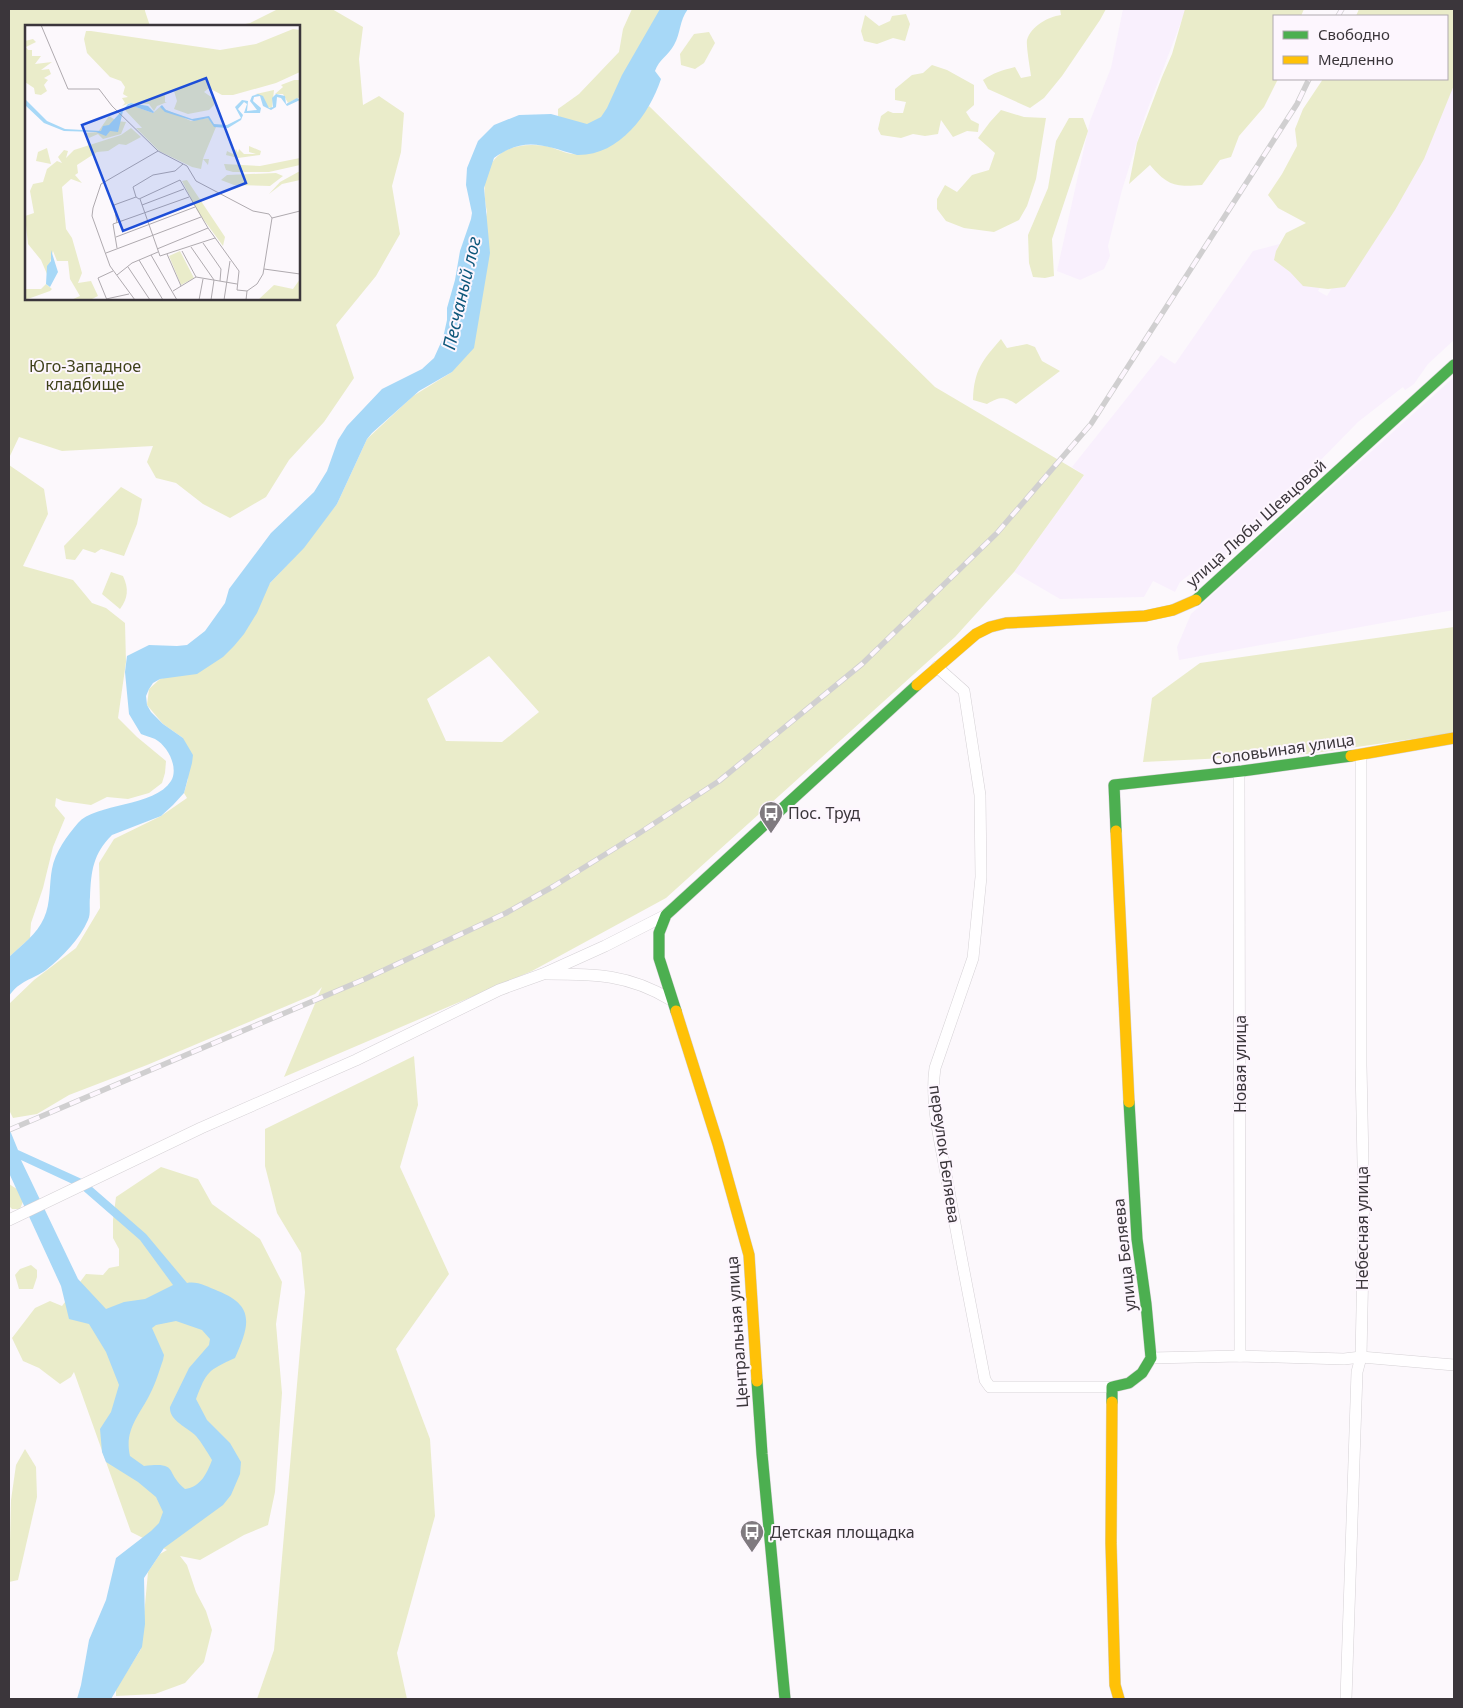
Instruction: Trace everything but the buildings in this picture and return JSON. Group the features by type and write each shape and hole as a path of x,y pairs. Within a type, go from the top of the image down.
{"street":[{"name":"улица Любы Шевцовой","path":"666,914 936,667 976,634 990,627 1006,623 1133,617 1164,613 1190,604 1200,598 1454,365"},
{"name":"переулок Беляева","path":"936,667 964,691 980,795 982,877 973,958 938,1059 933,1081 938,1130 985,1380 990,1388 1112,1388"},
{"name":"Соловьиная улица","path":"1114,785 1239,772 1361,755 1454,738"},
{"name":"Небесная улица","path":"1346,1699 1357,1372 1361,1357 1364,1213 1361,1065 1361,755"},
{"name":"Новая улица","path":"1239,772 1240,1356"},
{"name":"улица Беляева","path":"1114,785 1137,1239 1151,1358"},
{"path":"9,1220 200,1128 356,1060 499,990 543,974 605,946 666,914"},
{"name":"Центральная улица","path":"666,914 661,924 658,947 659,958 718,1144 749,1255 762,1454 785,1699"},
{"path":"543,974 591,974 636,982 654,989 671,1000"},
{"path":"1119,1699 1115,1685 1111,1543 1112,1388 1130,1383 1142,1373 1151,1358 1240,1356 1344,1359 1361,1357 1454,1365"}],"shaded area":[{"path":"1123,9 1186,9 1145,116 1122,190 1108,246 1110,256 1104,269 1080,280 1057,271 1090,121 1111,68"},
{"path":"1454,83 1454,340 1428,364 1414,384 1405,390 1403,387 1358,422 1202,579 1193,572 1180,582 1175,592 1153,581 1144,597 1060,599 1014,572 1084,475 1072,467 1161,355 1175,364 1253,251 1303,238 1337,258 1318,291 1327,296"},
{"path":"1454,377 1454,610 1179,660 1177,647 1191,614"}],"green space":[{"name":"Юго-Западное кладбище","path":"9,9 145,9 150,25 25,25 25,300 300,300 300,25 241,25 250,23 278,9 332,9 363,27 359,59 363,105 379,96 404,113 401,152 392,186 400,234 376,276 336,325 354,378 324,422 289,460 266,497 230,518 203,504 176,483 156,478 147,462 153,446 62,451 19,437 9,458"},
{"path":"632,9 665,9 658,36 592,131 558,116 558,109 579,94 619,52 623,29"},
{"path":"1060,9 1106,9 1062,76 1044,98 1030,108 988,89 983,80 1006,69 1015,67 1021,78 1031,76 1027,43 1029,35 1036,26 1061,15"},
{"path":"1185,9 1304,9 1301,15 1273,15 1273,80 1278,80 1264,107 1239,136 1231,157 1220,160 1202,185 1185,186 1173,184 1162,177 1150,165 1129,184 1137,143 1172,54"},
{"path":"1359,9 1454,9 1454,85 1424,159 1395,210 1345,287 1328,289 1303,286 1290,272 1274,260 1276,251 1286,233 1306,223 1278,208 1268,195 1297,146 1295,129 1303,109 1322,80 1448,80 1448,15 1356,15"},
{"path":"906,14 910,24 905,41 893,38 877,44 864,41 861,31 865,15 879,26 890,21 892,16"},
{"path":"709,32 715,43 704,63 695,69 681,65 680,54 694,34"},
{"path":"932,65 947,70 974,85 974,105 966,112 971,120 979,124 978,132 967,131 953,137 941,120 938,134 925,136 913,134 901,138 881,135 878,129 881,116 888,111 903,113 906,102 895,100 895,89 912,75 923,73"},
{"path":"649,106 935,387 1084,475 1014,572 955,637 666,898 532,971 284,1077 322,987 315,994 147,1065 69,1095 37,1114 13,1118 9,1110 9,1004 34,980 76,948 100,908 99,863 114,839 161,816 187,798 184,793 188,779 183,738 163,724 147,705 149,689 160,679 167,677 270,583 290,562 337,504 367,439 413,396 452,372 487,212 485,181 495,159 515,147 529,145 546,146 575,154 593,150 615,142 622,137","holes":["489,656 539,712 502,742 446,741 427,699"]},
{"path":"1001,110 1024,117 1046,118 1036,179 1027,206 1019,220 994,232 964,228 946,221 937,209 937,199 945,185 957,192 972,175 989,170 995,153 978,138"},
{"path":"1069,118 1083,118 1088,131 1052,239 1054,276 1045,278 1033,277 1029,263 1028,235 1048,188 1056,141"},
{"path":"1001,339 1007,348 1027,344 1035,347 1042,361 1060,371 1016,404 1005,399 998,399 987,404 973,400 975,381 980,366"},
{"path":"9,465 44,489 48,514 23,566 73,580 92,603 106,608 125,623 126,662 118,718 166,761 162,783 149,793 128,799 107,797 91,805 63,801 56,798 55,806 65,818 53,847 43,888 31,923 30,938 9,957"},
{"path":"121,487 142,499 137,524 124,556 101,549 95,553 83,549 75,560 66,559 64,546"},
{"path":"111,572 123,576 127,589 125,601 120,609 102,594"},
{"path":"1454,627 1454,733 1308,754 1143,762 1152,698 1200,663"},
{"path":"414,1056 418,1105 400,1167 449,1274 396,1349 430,1439 435,1516 397,1653 407,1699 257,1699 274,1650 305,1292 301,1253 277,1213 265,1166 265,1129"},
{"path":"161,1167 198,1179 212,1204 260,1239 282,1282 276,1324 282,1393 275,1492 268,1525 244,1535 200,1560 180,1556 187,1565 212,1630 204,1662 185,1683 155,1694 116,1696 116,1689 141,1649 148,1572 160,1554 167,1550 131,1532 74,1372 71,1377 60,1384 39,1368 23,1361 12,1338 35,1308 50,1301 62,1306 86,1274 103,1275 109,1268 119,1266 119,1249 113,1238 116,1197"},
{"path":"9,1184 20,1191 24,1199 20,1209 12,1209 9,1206"},
{"path":"31,1265 37,1270 33,1289 19,1289 15,1275 20,1269"},
{"path":"25,1449 36,1467 37,1497 18,1580 9,1582 11,1500 16,1465"}],"water":[{"name":"Песчаный лог","path":"660,9 688,9 674,45 655,71 661,79 656,93 640,119 619,141 606,149 577,155 534,144 525,145 505,151 494,158 484,188 490,253 474,348 452,372 419,391 367,439 337,504 304,548 270,583 257,613 234,646 223,657 197,674 160,679 153,683 146,696 147,705 163,724 183,738 193,755 184,793 161,816 112,835 101,849 94,863 89,915 85,927 70,947 52,965 22,983 9,996 9,957 33,934 44,918 48,906 54,863 62,844 70,833 78,823 97,812 152,796 163,789 173,776 173,764 168,752 160,742 141,734 129,714 125,672 127,656 149,645 187,645 205,631 225,603 229,589 271,533 314,492 327,471 338,440 347,426 382,389 422,369 434,358 443,338 447,320 447,308 455,280 460,251 471,219 472,213 466,185 467,168 478,141 494,125 519,115 551,114 587,124 601,117 622,75"},
{"path":"9,1128 18,1150 84,1180 146,1234 187,1283 203,1285 230,1297 239,1303 244,1310 246,1318 244,1336 235,1358 209,1373 196,1399 207,1420 230,1443 241,1462 240,1474 231,1495 223,1505 164,1548 144,1578 145,1624 142,1647 111,1699 77,1699 89,1640 106,1600 116,1558 151,1531 159,1523 163,1512 156,1497 138,1482 106,1462 102,1452 100,1429 111,1412 119,1385 106,1352 89,1324 69,1319 61,1286 9,1173","holes":["21,1160 79,1187 140,1240 173,1285 145,1299 124,1302 106,1309 78,1279","176,1321 202,1330 210,1339 209,1345 189,1368 170,1407 170,1412 175,1420 196,1436 212,1460 199,1482 191,1488 185,1489 167,1467 144,1466 130,1456 129,1447 131,1431 154,1386 164,1355 152,1328 156,1325"]}],"railway":[{"path":"1339,15 1342,9"},
{"path":"9,1130 365,979 506,913 638,834 719,781 862,664 997,533 1091,424 1297,104 1309,80"}],"traffic: fast":[{"path":"1196,600 1454,365"},
{"path":"676,1011 659,958 659,933 666,915 917,685"},
{"path":"1116,831 1114,785 1242,771 1351,756"},
{"path":"1112,1402 1112,1387 1129,1383 1142,1373 1151,1358 1137,1239 1129,1102"},
{"path":"757,1381 785,1699"}],"traffic: slow":[{"path":"917,685 976,634 990,627 1006,623 1145,616 1173,610 1196,600"},
{"path":"1351,756 1454,738"},
{"path":"1116,831 1129,1102"},
{"path":"676,1011 718,1144 749,1255 757,1381"},
{"path":"1112,1402 1111,1543 1115,1685 1119,1699"}],"place":[{"name":"Пос. Труд","path":"771,834"},
{"name":"Детская площадка","path":"752,1553"}]}
